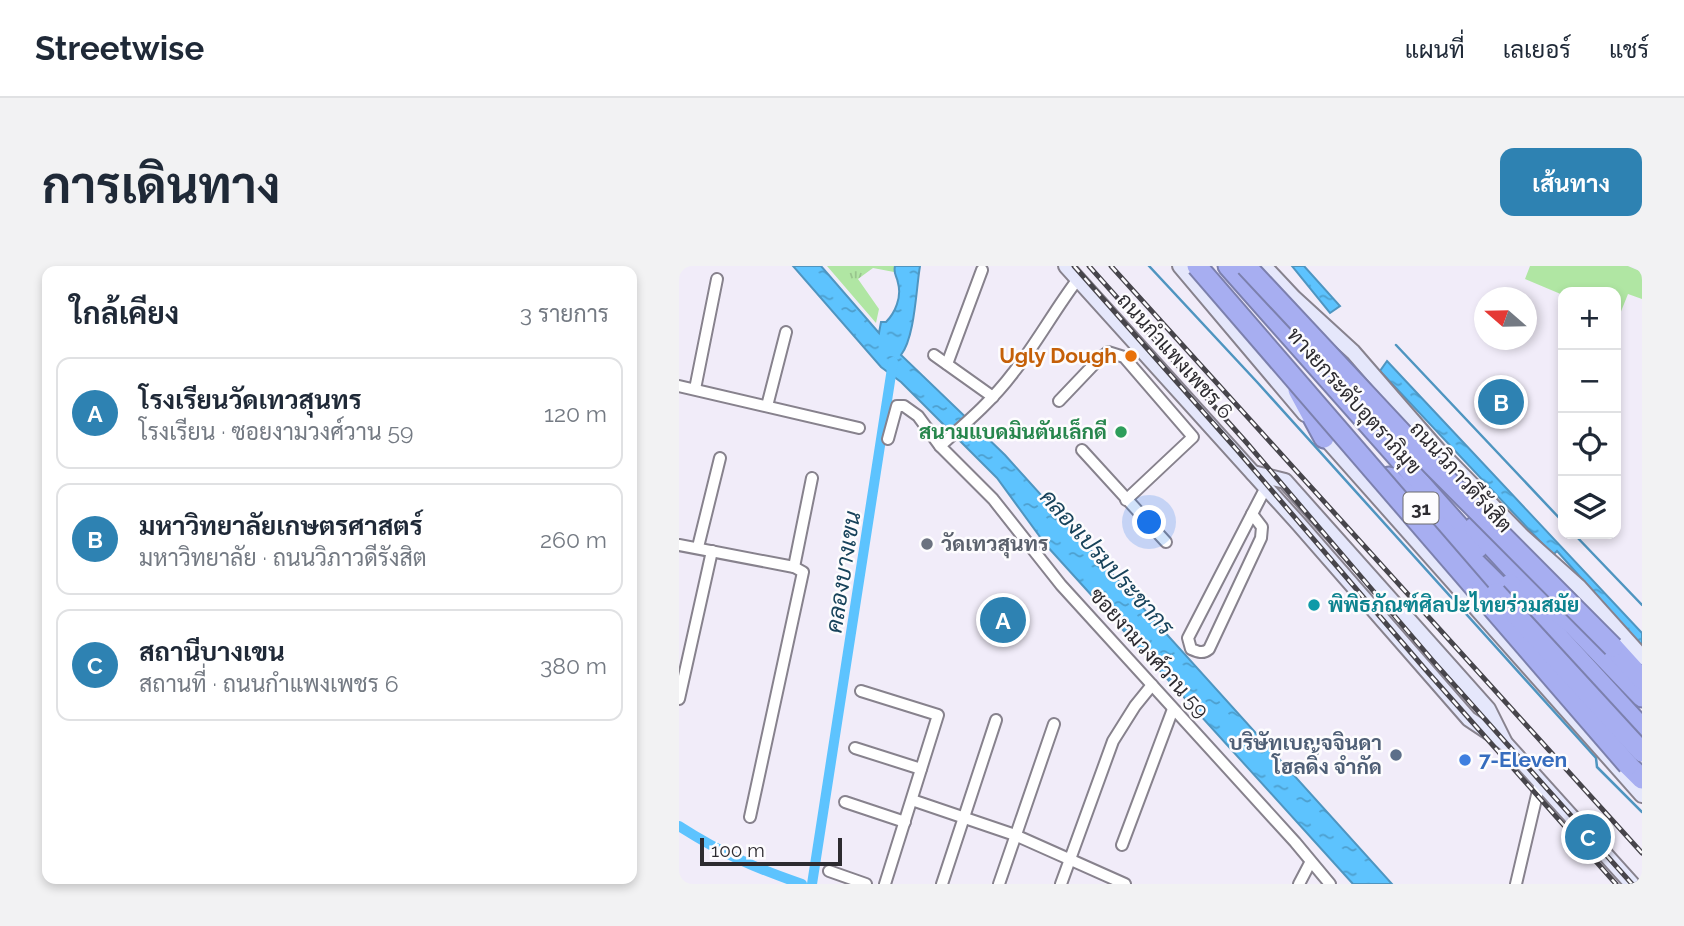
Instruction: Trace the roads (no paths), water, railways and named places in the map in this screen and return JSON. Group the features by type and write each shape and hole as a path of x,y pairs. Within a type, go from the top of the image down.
{"highway":[{"path":"1198,266 1639,763"},
{"name":"31","path":"1198,266 1292,379 1520,607 1639,763"},
{"name":"ทางยกระดับอุตราภิมุข","path":"1229,266 1548,627 1642,728"},
{"path":"1248,266 1432,465 1642,679"},
{"name":"ถนนวิภาวดีรังสิต","path":"1248,266 1296,318 1426,475 1529,587 1563,631 1642,714"},
{"path":"1294,298 1296,318"},
{"path":"1292,379 1324,438"},
{"path":"1529,587 1573,625 1642,697"}],"main road":[{"name":"ถนนกำแพงเพชร 6","path":"1066,266 1298,523 1469,719 1505,743 1632,884"},
{"name":"31","path":"1180,266 1324,438 1642,795"},
{"name":"ถนนวิภาวดีรังสิต","path":"1264,266 1294,298 1353,352 1439,450 1523,536 1579,587 1642,657"},
{"name":"ถนนกำแพงเพชร 6","path":"1253,473 1285,481 1488,709 1505,743"}],"street":[{"path":"947,364 982,270"},
{"path":"695,389 717,279"},
{"path":"940,446 993,397 1014,372 1078,279"},
{"path":"767,407 786,332"},
{"path":"1059,401 1099,359 1108,352 1115,353 1124,357 1193,437"},
{"path":"934,355 993,397"},
{"path":"679,386 859,428"},
{"name":"ซอยงามวงศ์วาน 59","path":"888,439 897,406 904,406 918,416 940,446 993,499 1061,585 1330,884"},
{"path":"1126,500 1206,422"},
{"path":"1082,450 1166,542"},
{"path":"698,547 720,458"},
{"path":"795,567 812,478"},
{"path":"1252,514 1262,527 1261,538 1209,649 1198,652 1191,649 1188,638 1252,514 1265,489"},
{"path":"679,545 801,569 803,577 750,817"},
{"path":"679,699 712,551"},
{"path":"1061,884 1113,741 1152,685"},
{"path":"861,691 938,715 885,884"},
{"path":"1122,845 1173,709"},
{"path":"942,884 996,720"},
{"path":"999,884 1054,724"},
{"path":"855,748 921,769"},
{"path":"1515,884 1540,782"},
{"path":"912,800 1015,835 1125,884"},
{"path":"845,802 905,822"},
{"path":"1299,884 1310,863"},
{"path":"829,871 851,881 866,884"}],"water":[{"path":"793,266 821,266 879,333 881,322 886,322 889,318 898,299 895,266 920,266 912,325 901,355 1005,455 1392,884 1353,884 1046,545 997,478 901,382 881,367"},
{"path":"1292,266 1304,266 1340,306 1330,313"},
{"path":"1387,361 1642,633 1642,646 1557,551 1553,555 1380,371"}],"waterway":[{"path":"1149,266 1596,758 1597,767 1642,812"},
{"path":"1396,345 1558,517"},
{"name":"คลองบางเขน","path":"812,884 893,362"},
{"path":"1579,539 1642,605"},
{"path":"679,826 739,859 802,884"}],"railway":[{"path":"1074,266 1616,884"},
{"path":"1089,266 1246,442 1433,661 1632,884"},
{"path":"1111,266 1642,853"}],"place":[{"name":"Ugly Dough","path":"1131,356"},
{"name":"มหาวิทยาลัยเกษตรศาสตร์","path":"1501,402"},
{"name":"สนามแบดมินตันเล็กดี","path":"1121,432"},
{"name":"วัดเทวสุนทร","path":"927,544"},
{"name":"พิพิธภัณฑ์ศิลปะไทยร่วมสมัย","path":"1314,605"},
{"name":"โรงเรียนวัดเทวสุนทร","path":"1003,620"},
{"name":"บริษัทเบญจจินดา โฮลดิ้ง จำกัด","path":"1396,755"},
{"name":"7-Eleven","path":"1465,760"},
{"name":"สถานีบางเขน","path":"1588,837"}],"water label":[{"name":"คลองเปรมประชากร","path":"1107,562"}]}
